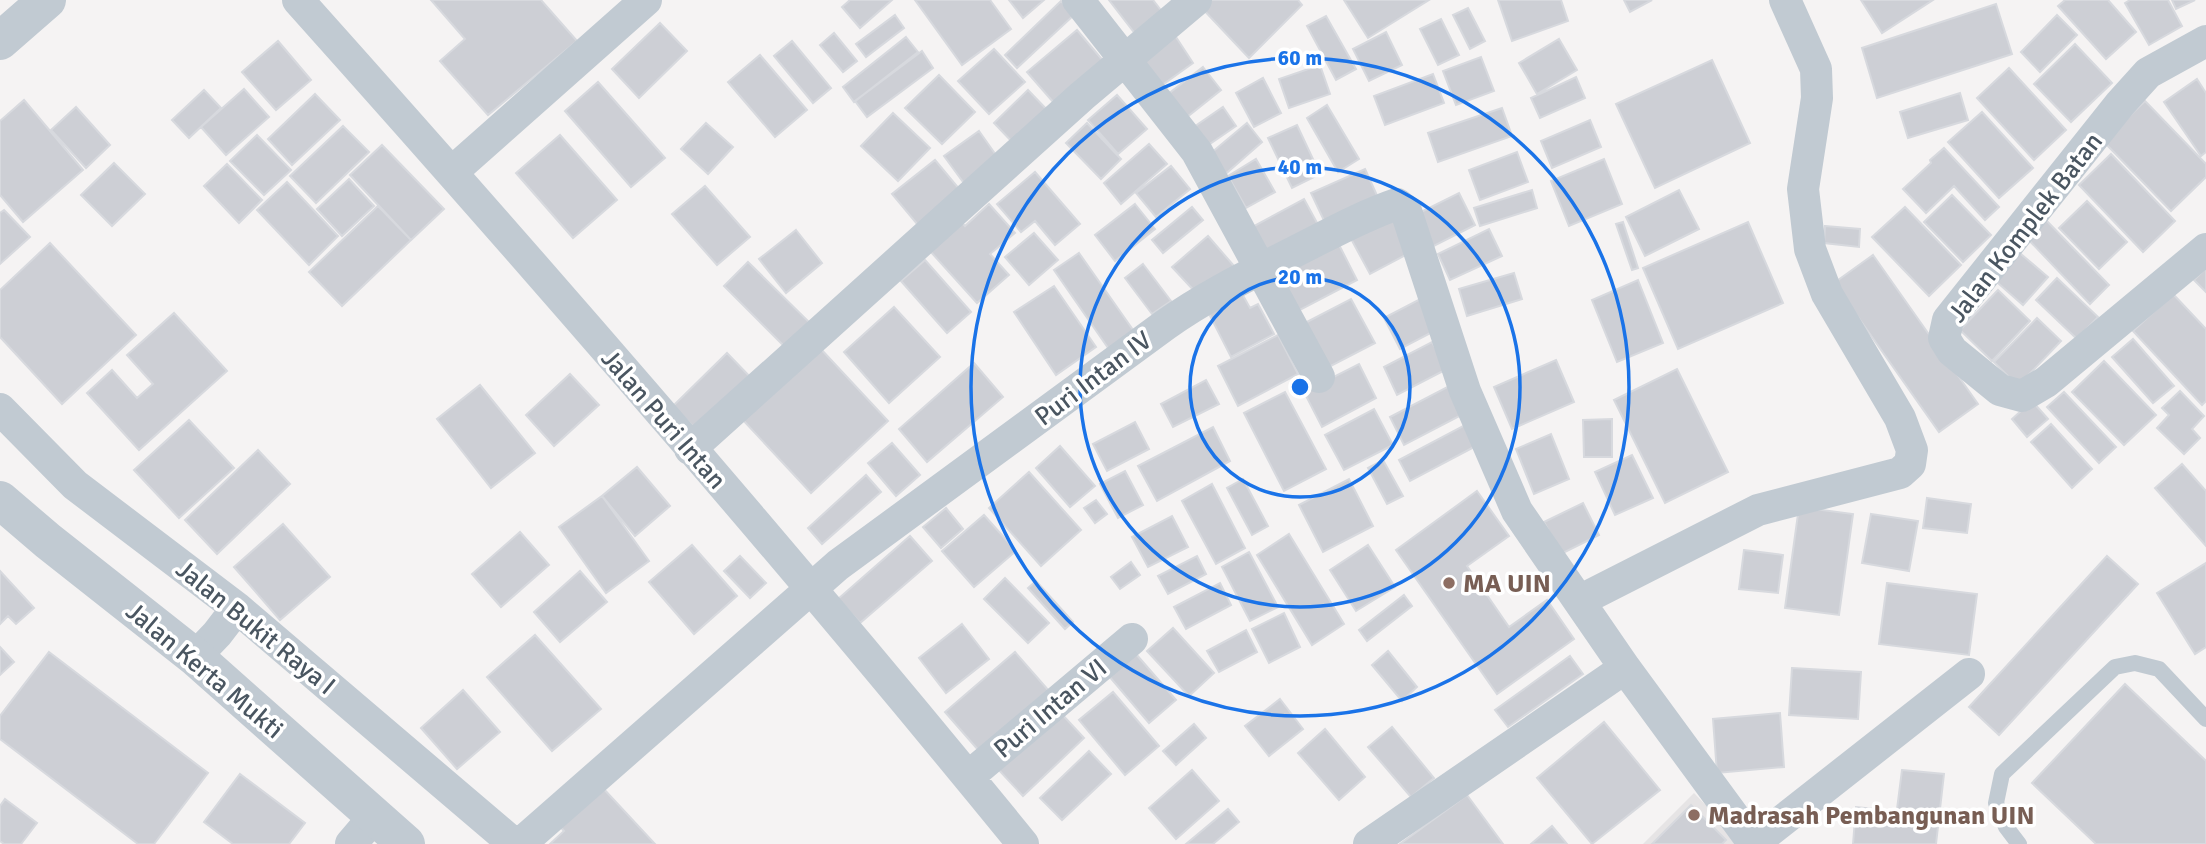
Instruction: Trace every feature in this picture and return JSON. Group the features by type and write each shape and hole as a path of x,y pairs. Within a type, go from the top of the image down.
{"street":[{"path":"0,41 47,0"},
{"name":"Jalan Puri Intan","path":"298,0 452,172 811,588 1023,844"},
{"path":"452,172 646,0"},
{"path":"1078,0 1197,152 1319,377"},
{"path":"690,449 1082,96 1196,0"},
{"path":"1785,0 1816,69 1817,98 1803,189 1810,249 1827,294 1900,418 1912,450 1910,464 1900,473 1758,510 1579,601 1754,844 1969,674"},
{"name":"Jalan Komplek Batan","path":"2206,41 2148,73 2120,104 1948,320 1944,338 1952,351 2000,390 2022,396 2046,382 2206,249"},
{"name":"Puri Intan IV","path":"520,844 838,565 1165,325 1190,307 1260,270 1372,213 1396,204 1406,211 1465,391 1517,511 1579,601"},
{"name":"Jalan Bukit Raya I","path":"0,409 75,485 237,608 514,844"},
{"name":"Jalan Kerta Mukti","path":"0,500 195,657 382,836"},
{"path":"195,657 237,608"},
{"name":"Puri Intan VI","path":"968,777 1132,639"},
{"path":"1369,844 1625,668"}],"lane":[{"path":"2019,844 2006,827 1996,803 2002,774 2115,667 2135,663 2159,668 2206,719"}],"shaded area":[{"name":"Madrasah Pembangunan UIN","path":"1694,793 1743,844 1643,844"}],"building":[{"path":"431,0 541,0 577,41 488,115 440,61 465,39"},
{"path":"850,0 892,0 860,28 842,7"},
{"path":"915,0 990,0 1011,29 962,65"},
{"path":"1009,0 1044,0 1023,18"},
{"path":"1109,0 1153,0 1167,18 1140,40"},
{"path":"1202,0 1298,0 1302,5 1249,58 1198,4"},
{"path":"1344,0 1429,0 1368,38"},
{"path":"1498,0 1561,0 1568,21 1512,41"},
{"path":"1624,0 1652,0 1630,12"},
{"path":"1861,0 1933,0 1882,33"},
{"path":"2065,0 2108,0 2136,32 2106,59 2058,6"},
{"path":"2130,0 2168,0 2182,26 2149,45 2125,3"},
{"path":"2172,0 2195,0 2176,9"},
{"path":"1061,1 1074,15 1017,68 1005,55"},
{"path":"1996,4 2012,54 1877,98 1862,48"},
{"path":"1468,8 1485,41 1470,49 1453,15"},
{"path":"895,15 904,28 866,57 856,44"},
{"path":"2057,15 2077,35 2040,72 2021,52"},
{"path":"1326,16 1356,69 1336,80 1307,26"},
{"path":"1441,19 1459,55 1438,65 1420,29"},
{"path":"660,23 687,51 639,98 612,69"},
{"path":"1077,30 1110,69 1061,111 1027,72"},
{"path":"1386,32 1402,65 1369,81 1353,49"},
{"path":"834,33 857,61 843,72 820,45"},
{"path":"1174,34 1193,63 1158,88 1138,59"},
{"path":"906,37 918,52 854,102 843,87"},
{"path":"1559,39 1577,70 1537,94 1519,63"},
{"path":"278,41 311,80 276,110 242,72"},
{"path":"792,41 831,88 813,103 774,56"},
{"path":"2075,44 2112,83 2071,122 2034,84"},
{"path":"994,49 1025,82 989,114 958,81"},
{"path":"922,51 933,68 867,117 855,101"},
{"path":"760,55 807,110 775,137 728,82"},
{"path":"1481,57 1494,91 1456,105 1443,71"},
{"path":"1712,60 1750,143 1655,188 1616,104"},
{"path":"1320,65 1330,94 1289,108 1279,79"},
{"path":"1203,67 1221,90 1182,121 1163,98"},
{"path":"2009,68 2066,130 2034,160 1977,98"},
{"path":"1433,74 1444,103 1385,125 1374,96"},
{"path":"939,75 975,112 942,144 905,108"},
{"path":"1576,77 1585,98 1540,118 1531,98"},
{"path":"1263,78 1281,113 1254,127 1236,93"},
{"path":"2197,79 2206,93 2206,152 2201,156 2164,102"},
{"path":"598,82 665,158 631,187 565,111"},
{"path":"244,89 269,117 226,155 201,127"},
{"path":"204,90 221,108 189,138 172,120"},
{"path":"1028,90 1053,116 1019,149 994,123"},
{"path":"1960,93 1968,120 1908,138 1900,112"},
{"path":"315,94 340,120 292,165 268,139"},
{"path":"1117,95 1147,129 1118,154 1088,120"},
{"path":"24,100 83,170 23,222 0,195 0,121"},
{"path":"2145,101 2206,164 2206,177 2171,211 2103,141"},
{"path":"1327,105 1359,159 1338,172 1307,118"},
{"path":"76,107 110,145 86,168 51,130"},
{"path":"1223,107 1236,126 1201,150 1188,131"},
{"path":"1502,108 1512,136 1438,162 1428,133"},
{"path":"1982,112 2033,168 1999,198 1948,142"},
{"path":"893,113 930,148 898,181 861,146"},
{"path":"1590,120 1601,147 1552,168 1541,141"},
{"path":"706,123 733,147 708,174 681,149"},
{"path":"1087,123 1121,159 1101,179 1066,143"},
{"path":"1247,123 1262,142 1222,177 1205,158"},
{"path":"1297,125 1320,174 1292,188 1268,138"},
{"path":"343,126 369,152 316,203 290,176"},
{"path":"979,131 1003,165 969,190 944,156"},
{"path":"257,135 291,170 264,195 230,161"},
{"path":"560,135 617,200 573,238 516,173"},
{"path":"1149,144 1167,164 1121,204 1104,183"},
{"path":"382,145 444,209 411,240 350,175"},
{"path":"1944,148 1999,207 1985,220 1954,186 1926,213 1903,189"},
{"path":"1517,152 1528,182 1480,200 1469,170"},
{"path":"2111,154 2175,221 2143,252 2079,185"},
{"path":"1256,159 1275,192 1246,208 1228,176"},
{"path":"1604,159 1622,204 1569,226 1551,181"},
{"path":"935,160 966,197 923,231 892,194"},
{"path":"114,163 145,194 112,226 81,195"},
{"path":"227,164 262,200 239,223 204,186"},
{"path":"1171,166 1190,189 1156,217 1136,193"},
{"path":"1365,169 1380,202 1327,227 1311,193"},
{"path":"1035,172 1080,224 1055,245 1035,221 1021,232 997,204"},
{"path":"349,179 374,206 342,236 317,209"},
{"path":"287,182 338,236 309,265 257,210"},
{"path":"705,186 750,237 717,265 672,214"},
{"path":"1532,190 1537,208 1480,226 1474,208"},
{"path":"1679,190 1699,229 1645,256 1626,217"},
{"path":"1459,193 1475,225 1424,251 1409,218"},
{"path":"1952,195 1991,235 1963,262 1924,222"},
{"path":"1304,199 1321,230 1262,263 1245,231"},
{"path":"2087,201 2127,242 2099,269 2059,228"},
{"path":"989,204 1015,233 990,254 1009,275 977,303 930,251 962,223 965,226"},
{"path":"1135,204 1155,229 1115,261 1095,235"},
{"path":"378,206 411,240 342,306 309,272"},
{"path":"1192,207 1203,220 1163,253 1152,240"},
{"path":"1905,207 1961,265 1929,296 1872,237"},
{"path":"4,210 30,237 0,264 0,213"},
{"path":"1396,213 1415,250 1370,274 1350,237"},
{"path":"2043,217 2109,285 2090,304 2024,235"},
{"path":"1623,222 1638,268 1632,270 1616,224"},
{"path":"1748,222 1783,303 1678,349 1643,268"},
{"path":"1825,226 1860,229 1859,247 1824,243"},
{"path":"1489,229 1502,256 1450,280 1438,254"},
{"path":"796,230 822,263 786,293 759,259"},
{"path":"1034,233 1058,260 1029,285 1005,257"},
{"path":"1334,235 1357,280 1298,311 1275,266"},
{"path":"1208,236 1234,266 1199,296 1172,267"},
{"path":"50,243 136,335 62,404 0,337 0,290"},
{"path":"2015,249 2048,277 2023,305 1991,277"},
{"path":"1079,253 1138,337 1113,355 1054,270"},
{"path":"1873,255 1978,404 1939,432 1834,283"},
{"path":"925,260 971,312 947,333 901,281"},
{"path":"748,262 814,327 789,351 724,286"},
{"path":"1143,264 1171,301 1152,314 1125,278"},
{"path":"2206,268 2206,292 2194,280"},
{"path":"1514,273 1522,299 1467,316 1459,289"},
{"path":"2057,278 2098,317 2077,339 2036,300"},
{"path":"1638,280 1663,343 1617,362 1592,300"},
{"path":"1054,286 1096,347 1056,375 1014,312"},
{"path":"1240,290 1250,308 1258,304 1274,334 1231,357 1206,308"},
{"path":"1998,290 2030,321 1992,361 1960,330"},
{"path":"2173,294 2206,329 2206,401 2202,405 2133,331"},
{"path":"1426,296 1442,327 1400,349 1384,318"},
{"path":"1351,299 1375,343 1327,368 1303,324"},
{"path":"894,307 940,357 889,403 844,352"},
{"path":"174,313 227,371 139,450 87,393 112,370 137,398 153,384 127,355"},
{"path":"2037,318 2061,341 2018,386 1994,362"},
{"path":"1278,335 1298,374 1238,406 1218,366"},
{"path":"2133,339 2174,386 2153,403 2112,357"},
{"path":"1432,342 1447,369 1397,395 1384,367"},
{"path":"819,347 888,421 811,493 742,419"},
{"path":"727,353 756,383 702,436 673,406"},
{"path":"1556,360 1574,402 1512,429 1494,387"},
{"path":"2104,361 2156,415 2124,445 2072,392"},
{"path":"974,363 1003,397 927,462 899,429"},
{"path":"1359,364 1376,398 1322,427 1304,392"},
{"path":"1677,369 1728,472 1665,503 1614,400"},
{"path":"570,374 599,405 554,446 526,415"},
{"path":"1206,380 1219,404 1173,427 1161,404"},
{"path":"1455,383 1469,411 1404,445 1390,417"},
{"path":"480,385 535,453 491,488 437,419"},
{"path":"2180,391 2204,416 2192,429 2200,438 2184,454 2157,428 2169,415 2162,408"},
{"path":"1285,392 1326,469 1284,491 1244,413"},
{"path":"2064,392 2116,447 2099,463 2047,407"},
{"path":"2032,401 2048,419 2027,437 2012,419"},
{"path":"1374,409 1393,445 1344,470 1325,435"},
{"path":"1612,419 1612,457 1584,457 1583,420"},
{"path":"189,420 234,468 179,518 134,470"},
{"path":"1135,422 1149,449 1107,471 1093,444"},
{"path":"2051,424 2092,469 2072,488 2031,442"},
{"path":"1465,425 1476,446 1410,481 1399,460"},
{"path":"1213,427 1230,461 1157,501 1138,466"},
{"path":"1551,434 1569,479 1534,494 1516,449"},
{"path":"892,443 920,475 896,496 868,463"},
{"path":"1060,446 1095,486 1070,507 1036,468"},
{"path":"258,450 290,484 217,554 185,520"},
{"path":"1632,455 1653,498 1615,515 1595,472"},
{"path":"1383,460 1403,496 1387,504 1368,468"},
{"path":"2182,464 2206,491 2206,546 2155,488"},
{"path":"637,467 670,506 635,536 602,496"},
{"path":"1125,471 1143,505 1118,518 1100,484"},
{"path":"1029,472 1081,530 1041,566 989,508"},
{"path":"866,475 881,492 822,544 808,528"},
{"path":"1243,479 1268,526 1252,535 1227,488"},
{"path":"1349,479 1373,526 1323,552 1299,505"},
{"path":"1212,484 1245,548 1216,564 1182,501"},
{"name":"MA UIN","path":"1477,491 1509,536 1467,566 1509,627 1547,600 1574,639 1497,694 1396,550"},
{"path":"602,496 649,561 606,593 559,527"},
{"path":"1927,498 1971,504 1967,533 1923,528"},
{"path":"1096,500 1107,514 1095,523 1084,508"},
{"path":"1583,503 1599,535 1561,554 1544,522"},
{"path":"1799,507 1853,514 1839,615 1785,608"},
{"path":"946,508 963,529 941,548 923,527"},
{"path":"1871,514 1918,521 1909,571 1862,563"},
{"path":"984,515 1016,551 974,587 942,551"},
{"path":"1172,516 1188,547 1148,567 1132,537"},
{"path":"283,524 330,577 280,620 234,567"},
{"path":"520,532 549,565 501,607 472,574"},
{"path":"1289,534 1344,624 1312,645 1257,555"},
{"path":"910,536 932,561 860,623 838,599"},
{"path":"692,545 737,596 694,634 649,582"},
{"path":"1368,545 1395,587 1356,611 1330,570"},
{"path":"1744,550 1783,555 1778,593 1739,589"},
{"path":"1249,552 1278,607 1250,621 1222,567"},
{"path":"740,556 766,583 750,598 724,571"},
{"path":"1197,556 1206,574 1168,594 1158,576"},
{"path":"2107,556 2138,584 1999,735 1969,707"},
{"path":"1131,562 1140,575 1120,589 1111,577"},
{"path":"2206,563 2206,647 2195,654 2157,593"},
{"path":"0,571 34,608 16,624 8,616 0,624"},
{"path":"580,571 607,602 560,642 534,612"},
{"path":"1005,578 1049,623 1028,643 984,599"},
{"path":"1036,581 1073,622 1065,629 1028,588"},
{"path":"1220,583 1231,605 1186,629 1174,607"},
{"path":"1887,583 1977,594 1969,655 1879,644"},
{"path":"1404,595 1412,606 1367,641 1359,630"},
{"path":"1284,613 1300,647 1269,663 1252,629"},
{"path":"962,624 989,659 946,693 919,658"},
{"path":"1173,628 1214,673 1189,696 1147,651"},
{"path":"1246,630 1257,652 1219,672 1207,651"},
{"path":"535,635 601,709 552,751 487,677"},
{"path":"1129,646 1176,700 1149,723 1103,669"},
{"path":"0,647 14,662 0,675"},
{"path":"1388,651 1417,687 1402,701 1372,665"},
{"path":"49,652 208,773 154,844 138,844 0,739 0,716"},
{"path":"1015,652 1049,691 980,752 945,712"},
{"path":"1570,656 1583,674 1508,727 1495,710"},
{"path":"1792,668 1861,672 1858,719 1789,715"},
{"path":"2125,684 2206,761 2206,844 2096,844 2032,783"},
{"path":"463,690 500,732 457,769 421,728"},
{"path":"1113,692 1159,746 1125,775 1079,720"},
{"path":"1280,699 1303,729 1269,756 1245,726"},
{"path":"1058,710 1084,738 1023,796 997,768"},
{"path":"1780,713 1784,767 1717,773 1713,719"},
{"path":"1604,722 1660,790 1592,844 1537,778"},
{"path":"1194,724 1206,738 1176,765 1163,751"},
{"path":"1392,727 1434,778 1411,797 1368,747"},
{"path":"1325,729 1365,777 1339,800 1298,753"},
{"path":"1089,751 1111,774 1062,820 1040,798"},
{"path":"1192,770 1219,801 1176,839 1149,808"},
{"path":"1902,770 1944,774 1936,844 1853,844 1856,807 1885,810 1884,816 1896,817"},
{"path":"240,774 305,823 289,844 233,844 204,822"},
{"path":"601,786 655,844 550,844 564,831 559,825"},
{"path":"1467,795 1503,844 1400,844"},
{"path":"5,799 37,823 21,844 4,844 0,841 0,806"},
{"path":"1691,805 1726,840 1722,844 1652,844"},
{"path":"1228,809 1239,822 1213,844 1186,844"},
{"path":"1552,826 1567,844 1531,844"}],"place":[{"name":"MA UIN","path":"1449,583"},
{"name":"Madrasah Pembangunan UIN","path":"1694,815"}]}
